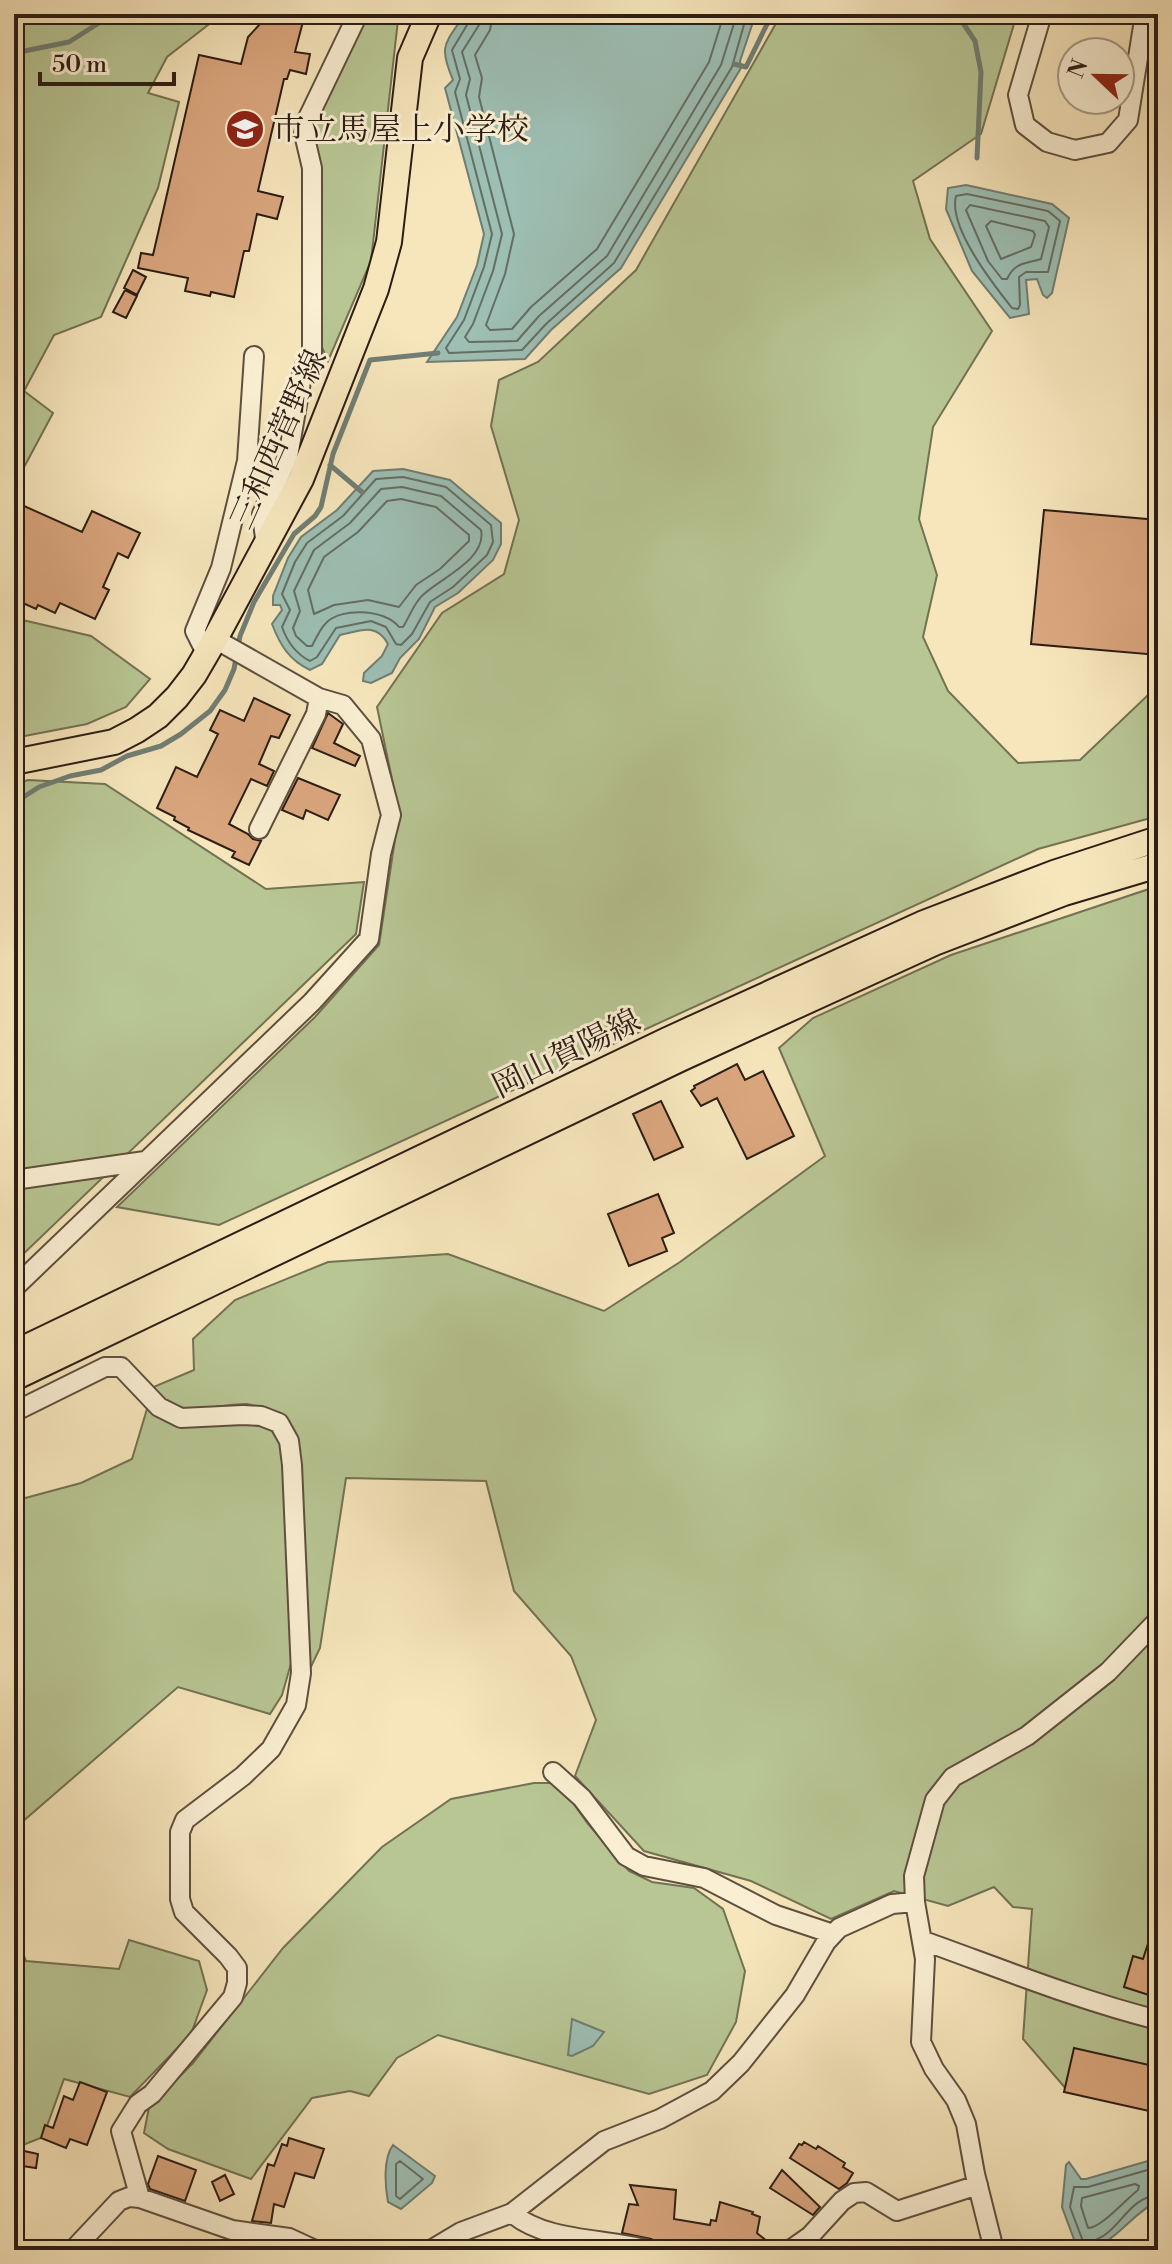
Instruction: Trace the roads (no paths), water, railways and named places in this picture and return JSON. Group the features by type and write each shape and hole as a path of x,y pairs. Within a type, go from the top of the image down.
{"main road":[{"name":"三和西菅野線","path":"14,762 114,742 137,730 158,716 194,675 225,649 266,547 301,479 376,289 389,242 410,58 429,14"},
{"name":"岡山賀陽線","path":"14,1353 653,1047 924,923 1054,873 1158,839"},
{"name":"岡山賀陽線","path":"14,1378 666,1065 934,943 1064,893 1158,865"}],"street":[{"path":"266,547 262,514 288,457 303,370 312,353 312,168 304,134 307,120 358,14"},
{"path":"1042,14 1018,95 1025,125 1047,142 1075,150 1108,143 1128,120 1145,14"},
{"path":"14,1288 312,1002 369,939 381,854 391,815 371,739 343,705 319,698 195,631 221,568 247,461 254,356"},
{"path":"259,829 316,714 319,698"},
{"path":"14,1180 145,1161"},
{"path":"14,1412 105,1367 121,1367 159,1407 181,1418 261,1416 279,1423 289,1441 301,1673 296,1705 271,1749 243,1776 185,1820 180,1832 180,1899 184,1912 237,1968 237,1983 233,1997 215,2022 152,2094 138,2104 121,2131 140,2198"},
{"path":"994,2250 966,2124 956,2100 934,2069 921,2042 924,1941 915,1902 914,1876 935,1800 953,1777 1027,1736 1108,1672 1158,1620"},
{"path":"553,1772 582,1798 626,1856 644,1866 704,1878 776,1915 833,1934"},
{"path":"431,2250 461,2232 512,2213 604,2141 660,2119 712,2091 741,2063 795,1995 833,1934 862,1916 892,1904 915,1902"},
{"path":"924,1941 1003,1972 1124,2012 1158,2020"},
{"path":"790,2250 810,2236 842,2201 854,2193 866,2192 897,2211 978,2185"},
{"path":"73,2250 119,2201 129,2197 140,2198 232,2230 289,2238 315,2250"},
{"path":"512,2213 523,2223 543,2231 648,2250"}],"water":[{"path":"465,14 755,16 740,61 741,68 621,268 551,330 525,359 427,362 457,317 477,265 484,234 445,88 453,80 446,59 446,45"},
{"path":"966,185 1052,204 1069,218 1052,293 1047,298 1037,279 1026,280 1029,314 1010,318 972,271 946,209 948,188"},
{"path":"403,469 450,480 501,523 501,544 493,560 458,593 435,607 419,639 400,658 392,673 371,683 363,681 364,673 382,656 388,644 373,630 340,635 322,664 310,670 296,662 286,651 272,624 282,610 280,605 273,605 273,596 288,558 301,537 337,510 373,471"},
{"path":"572,2019 604,2032 593,2046 572,2056 568,2055"},
{"path":"393,2145 435,2176 432,2183 401,2209 388,2202 387,2195 386,2165"},
{"path":"1158,2158 1158,2201 1111,2238 1078,2250 1062,2207 1066,2165 1069,2162 1081,2179 1086,2179"}],"waterway":[{"path":"14,53 69,42 113,14"},
{"path":"734,64 746,67 772,14"},
{"path":"957,14 975,41 981,72 977,158"},
{"path":"14,803 39,787 70,776 101,770 127,756 161,746 210,711 225,690 234,669 240,636 254,602 294,534 321,507 333,454 370,360 438,353"},
{"path":"330,465 362,492"}],"place":[{"name":"市立馬屋上小学校","path":"245,129"}]}
